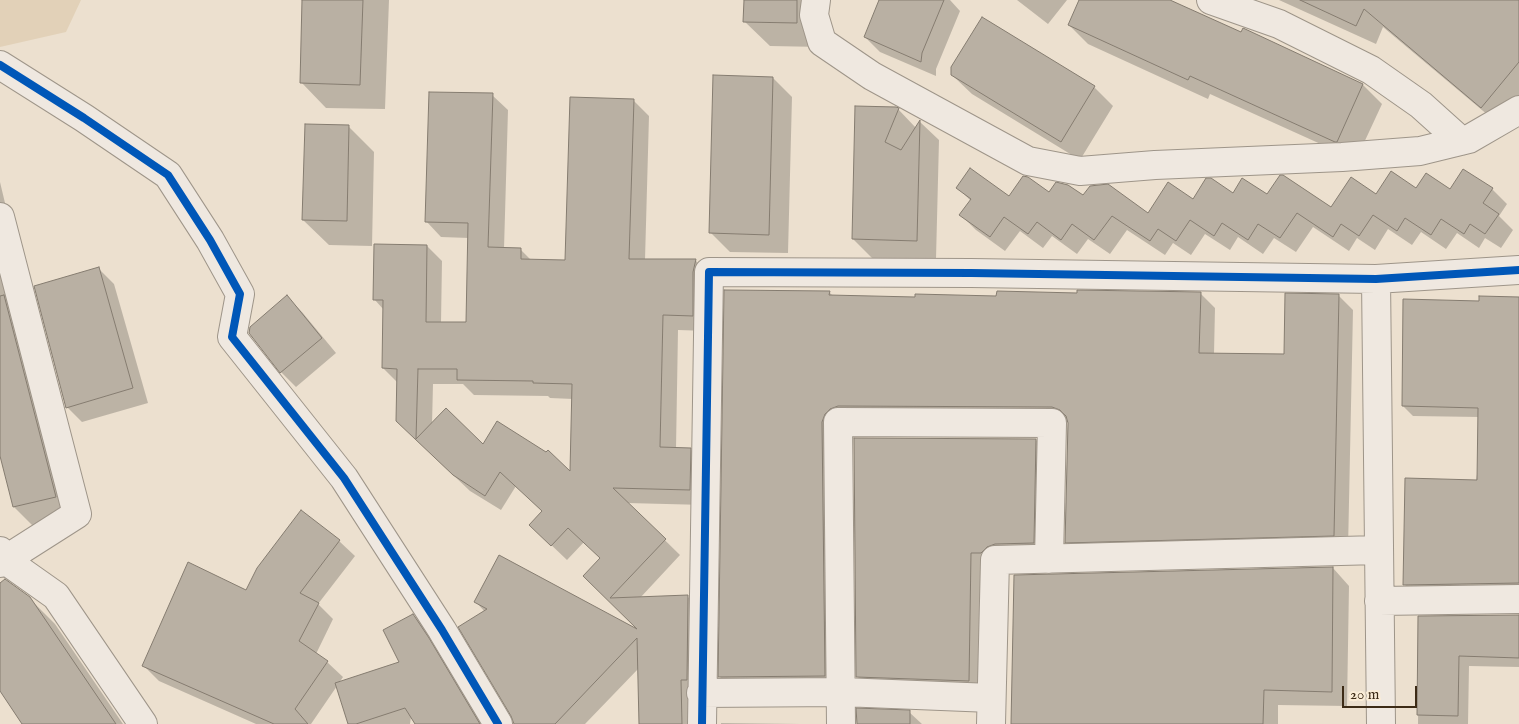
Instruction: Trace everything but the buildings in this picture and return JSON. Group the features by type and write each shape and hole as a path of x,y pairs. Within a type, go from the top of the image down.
{"street":[{"path":"816,0 814,15 822,42 872,76 1028,161 1080,171 1155,165 1342,157 1420,151 1469,139 1519,110"},
{"path":"1211,0 1279,24 1371,70 1421,105 1461,141"},
{"path":"0,65 84,118 168,175 210,240 240,294 232,337 344,478 442,630 498,724"},
{"path":"0,217 77,514 2,558 56,596 143,724"},
{"path":"702,724 709,272 962,273 1376,279 1519,270"},
{"path":"1376,279 1381,724"},
{"path":"842,724 838,422 1052,423 1050,559"},
{"path":"701,693 842,692 991,711 995,560 1379,550"},
{"path":"1379,601 1519,598"}],"shaded area":[{"path":"0,0 81,0 66,32 0,47"}],"cycle path":[{"path":"0,65 84,118 168,175 210,240 240,294 232,337 344,478 442,630 498,724"},
{"path":"702,724 709,272 971,273 1376,279 1519,270"}]}
